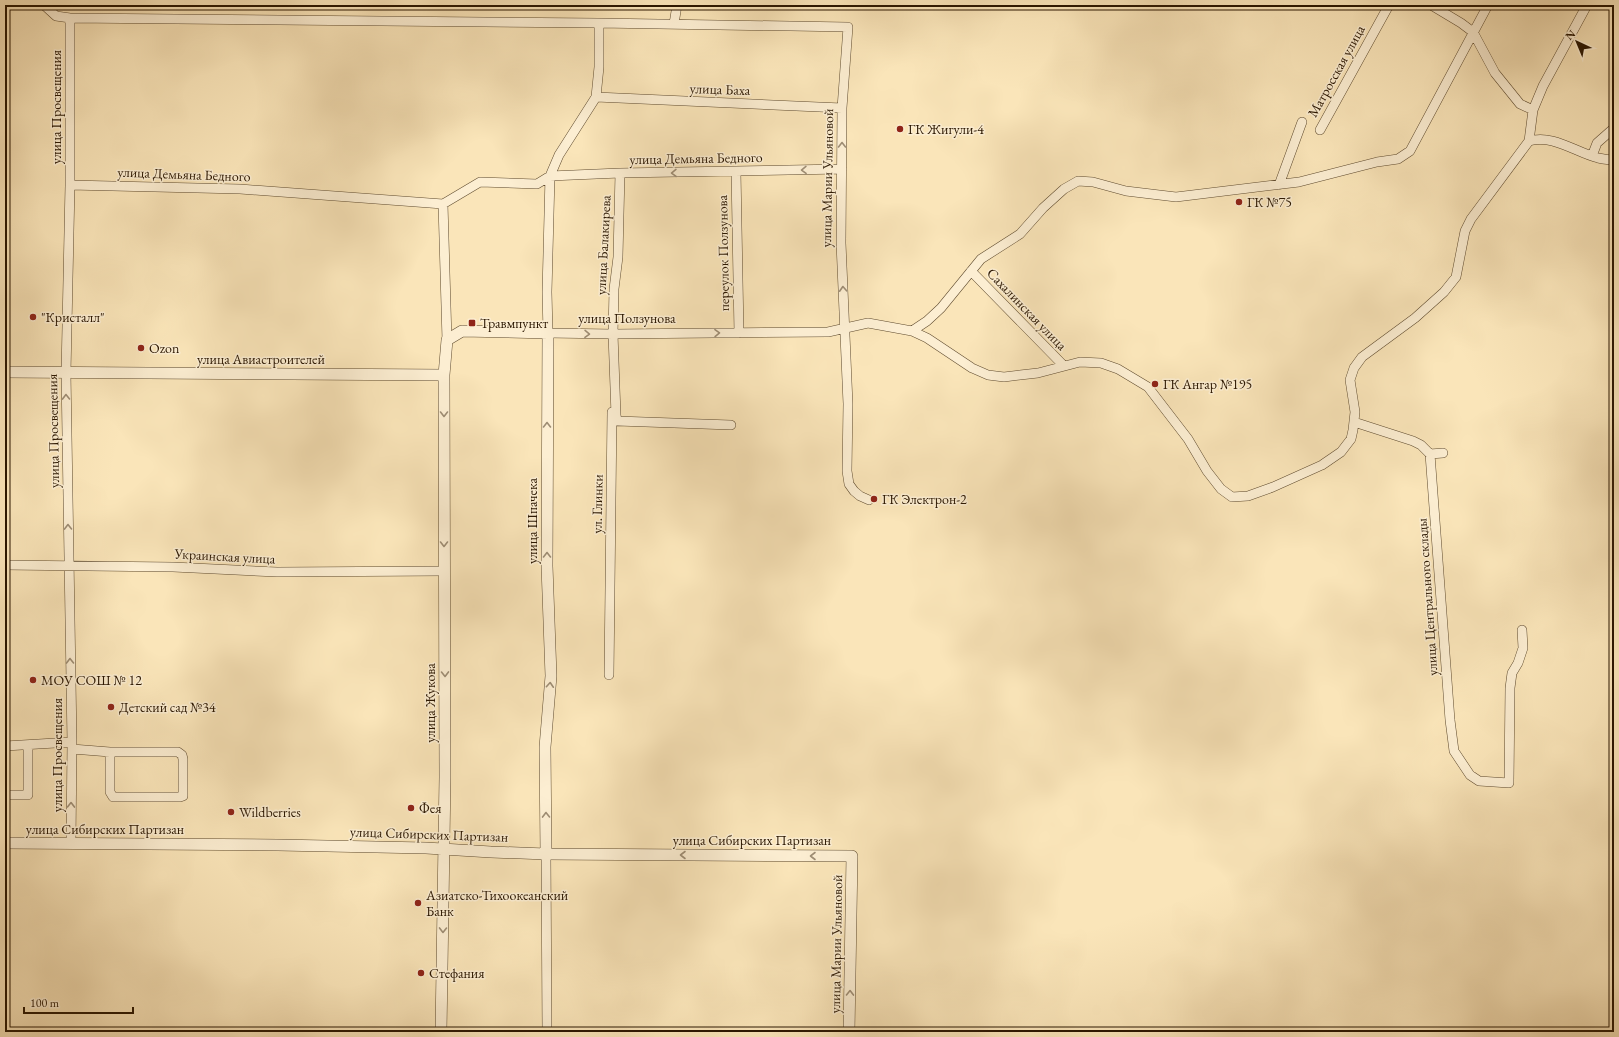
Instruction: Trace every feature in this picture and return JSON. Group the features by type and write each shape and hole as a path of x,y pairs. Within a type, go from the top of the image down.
{"street":[{"path":"44,5 56,16 70,18 674,24 677,5"},
{"name":"Матросская улица","path":"1320,130 1389,5"},
{"path":"1431,5 1473,32 1494,73 1520,104 1533,110"},
{"path":"912,331 927,321 941,308 981,259 1020,234 1043,208 1064,189 1078,181 1093,182 1126,191 1176,197 1300,182 1377,162 1398,159 1410,151 1488,5"},
{"path":"1443,452 1430,454 1426,449 1413,441 1354,422 1355,412 1350,380 1354,368 1362,357 1415,318 1444,292 1456,277 1465,231 1471,219 1529,141 1533,110 1543,86 1587,5"},
{"name":"улица Просвещения","path":"70,18 70,185 66,373 72,746 71,844"},
{"name":"улица Шпачека","path":"547,1032 545,748 550,676 547,566 547,292 550,176 559,155 596,97 599,67 599,23"},
{"name":"улица Марии Ульяновой","path":"674,24 848,28 842,108 841,243 848,404 847,470 849,484 860,496 869,500"},
{"name":"улица Баха","path":"596,97 842,108"},
{"path":"1279,185 1302,122"},
{"path":"1592,156 1597,143 1614,128"},
{"path":"1529,141 1539,138 1556,142 1592,156 1614,160"},
{"name":"улица Демьяна Бедного","path":"550,176 620,173 842,169"},
{"name":"переулок Ползунова","path":"736,172 739,333"},
{"name":"улица Балакирева","path":"620,173 618,257 614,289 613,334 616,415 618,421 731,425"},
{"path":"444,375 447,340 443,204 480,182 537,184 550,176"},
{"name":"улица Демьяна Бедного","path":"70,185 240,189 443,204"},
{"name":"Сахалинская улица","path":"970,271 1064,366"},
{"name":"улица Ползунова","path":"447,340 462,331 613,334 828,332 868,323 912,331 927,338 972,368 988,375 1004,377 1020,376 1080,362 1101,362 1118,369 1148,387 1188,439 1207,471 1221,489 1232,497 1248,496 1273,487 1322,464 1341,452 1348,444 1351,439 1354,422"},
{"name":"ул. Глинки","path":"609,675 613,334"},
{"name":"улица Авиастроителей","path":"5,372 444,375"},
{"name":"улица Жукова","path":"441,1032 445,777 444,375"},
{"name":"улица Центрального склады","path":"1430,454 1450,720 1454,751 1470,775 1479,781 1509,783 1510,688 1512,673 1518,663 1523,648 1522,630"},
{"name":"Украинская улица","path":"5,565 173,567 277,572 444,571"},
{"path":"5,795 28,795 28,745"},
{"path":"5,746 72,746 110,752 180,753 183,759 183,796 113,797 110,792 110,752"},
{"name":"улица Сибирских Партизан","path":"5,843 278,844 546,854 852,856"},
{"name":"улица Марии Ульяновой","path":"849,1032 852,856"}],"place":[{"name":"ГК Жигули-4","path":"900,129"},
{"name":"ГК №75","path":"1239,202"},
{"name":"\"Кристалл\"","path":"33,317"},
{"name":"Травмпункт","path":"472,323"},
{"name":"Ozon","path":"141,348"},
{"name":"ГК Ангар №195","path":"1155,384"},
{"name":"ГК Электрон-2","path":"874,499"},
{"name":"МОУ СОШ № 12","path":"33,680"},
{"name":"Детский сад №34","path":"111,707"},
{"name":"Фея","path":"411,808"},
{"name":"Wildberries","path":"231,812"},
{"name":"Азиатско-Тихоокеанский Банк","path":"418,903"},
{"name":"Стефания","path":"421,973"}]}
